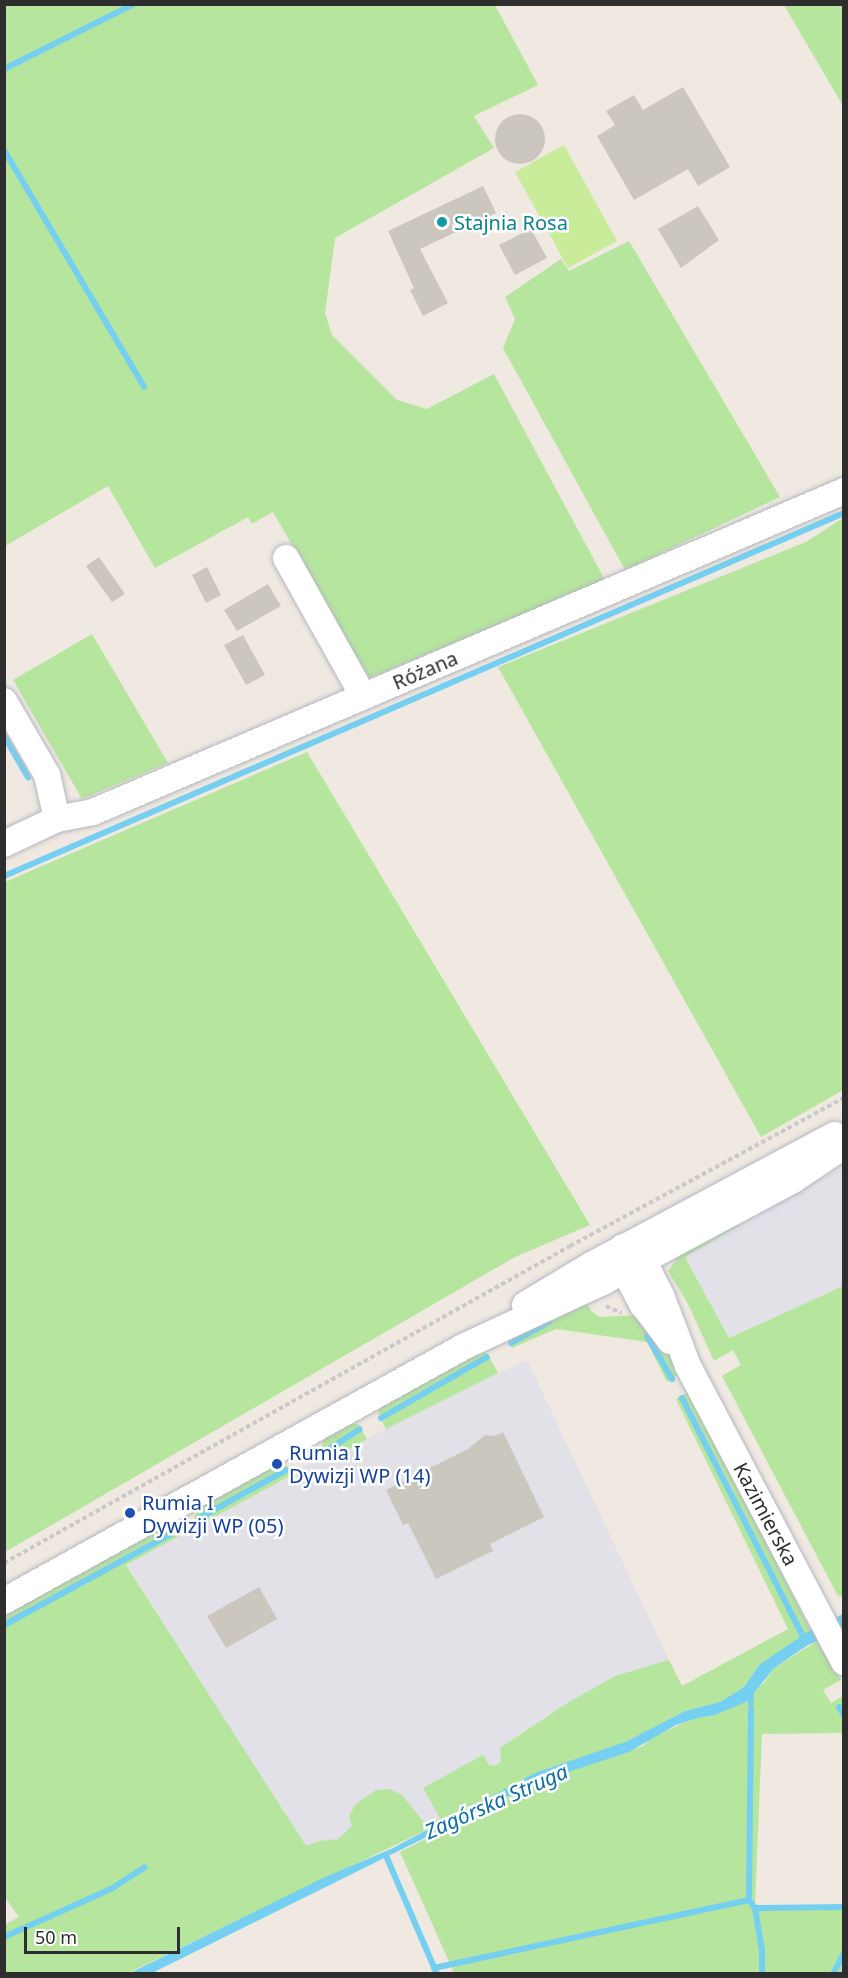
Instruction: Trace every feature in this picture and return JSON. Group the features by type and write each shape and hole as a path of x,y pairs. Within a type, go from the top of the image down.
{"street":[{"name":"Różana","path":"4,844 57,819 93,812 843,491"},
{"path":"286,558 363,696"},
{"path":"4,701 47,775 57,819"},
{"path":"630,1259 843,1131"},
{"path":"4,1601 465,1346 548,1289 630,1259 793,1180 843,1146"},
{"name":"Kazimierska","path":"630,1259 661,1295 688,1366 840,1654"}],"path":[{"path":"4,1563 560,1252 843,1098"},
{"path":"602,1303 628,1314"}],"shaded area":[{"path":"843,1166 843,1286 729,1338 685,1256"},
{"path":"527,1360 687,1698 324,1875 126,1564 324,1456 333,1458 432,1403"}],"green space":[{"path":"4,5 495,5 538,85 474,116 494,148 335,238 325,313 332,335 397,400 427,409 494,374 605,580 369,678 273,512 252,524 248,517 155,568 108,486 5,546"},
{"path":"784,5 843,5 843,106"},
{"path":"564,145 617,241 568,268 515,172"},
{"path":"629,241 780,497 625,570 503,348 515,319 505,297 561,259 569,271"},
{"path":"843,518 843,1090 761,1137 498,667 806,542"},
{"path":"92,634 168,763 82,799 13,680"},
{"path":"307,752 590,1225 515,1257 5,1552 5,882"},
{"path":"738,1221 740,1225 685,1257 729,1338 843,1286 843,1600 841,1595 838,1596 722,1376 741,1365 733,1350 714,1361 687,1302 668,1271 683,1251"},
{"path":"585,1300 592,1312 600,1317 638,1315 667,1349 680,1374 667,1382 647,1342 556,1329 512,1348 510,1339"},
{"path":"479,1352 487,1353 498,1373 386,1429 378,1413 380,1405"},
{"path":"690,1391 811,1631 760,1664 744,1687 720,1702 685,1711 625,1742 441,1823 128,1973 5,1973 4,1925 19,1917 4,1896 5,1613 168,1523 179,1536 126,1565 306,1846 319,1841 338,1839 352,1826 349,1817 355,1805 376,1790 390,1789 402,1795 426,1825 440,1818 423,1788 483,1755 489,1765 495,1766 501,1761 500,1748 564,1705 615,1676 669,1660 682,1686 788,1629 676,1399"},
{"path":"349,1423 358,1424 367,1439 333,1458 324,1456 321,1451 324,1438"},
{"path":"287,1466 297,1472 198,1526 194,1517 199,1506 270,1467"},
{"path":"817,1641 841,1680 823,1690 831,1703 843,1696 843,1733 762,1734 755,1905 843,1907 843,1973 454,1973 400,1852 538,1782 643,1746 652,1738 763,1684 774,1668"}],"water":[{"name":"Zagórska Struga","path":"843,1614 843,1630 808,1645 774,1668 754,1693 753,1710 749,1710 748,1701 715,1715 676,1725 629,1752 538,1782 152,1973 128,1974 325,1877 391,1849 535,1773 625,1742 685,1711 720,1702 744,1687 760,1664 809,1631"}],"building":[{"path":"683,87 730,167 698,186 688,169 634,200 597,136 615,125 606,111 634,95 643,110"},
{"path":"515,114 525,114 538,121 545,134 545,144 538,157 525,164 515,164 506,160 499,153 495,144 495,134 499,125 506,118"},
{"name":"Stajnia Rosa","path":"483,186 496,213 420,249 448,303 423,316 410,290 414,288 388,231"},
{"path":"698,206 719,240 681,268 658,229"},
{"path":"531,229 547,258 515,275 499,245"},
{"path":"99,557 125,594 112,602 86,566"},
{"path":"207,567 221,595 206,603 192,575"},
{"path":"268,584 281,606 237,631 224,610"},
{"path":"243,635 265,675 246,685 224,645"},
{"path":"503,1432 544,1517 490,1544 493,1551 436,1579 408,1523 403,1525 386,1490 468,1449 485,1435 495,1436"},
{"path":"259,1587 277,1619 226,1648 207,1616"}],"waterway":[{"path":"4,69 134,4"},
{"path":"4,150 144,387"},
{"path":"4,876 844,513"},
{"path":"4,736 28,777"},
{"path":"511,1343 549,1322"},
{"path":"647,1336 672,1379"},
{"path":"381,1418 487,1357"},
{"path":"682,1398 803,1636"},
{"path":"326,1451 360,1429"},
{"path":"201,1517 286,1470"},
{"path":"4,1625 171,1534"},
{"path":"839,1707 844,1715"},
{"path":"751,1710 749,1900 755,1908"},
{"path":"387,1858 437,1974"},
{"path":"4,1937 111,1889 145,1867"},
{"path":"434,1968 749,1900"},
{"path":"762,1974 762,1950 755,1908 844,1907"},
{"path":"833,1974 844,1953"}],"place":[{"name":"Stajnia Rosa","path":"442,222"},
{"name":"Rumia I Dywizji WP (14)","path":"277,1464"},
{"name":"Rumia I Dywizji WP (05)","path":"130,1513"}]}
